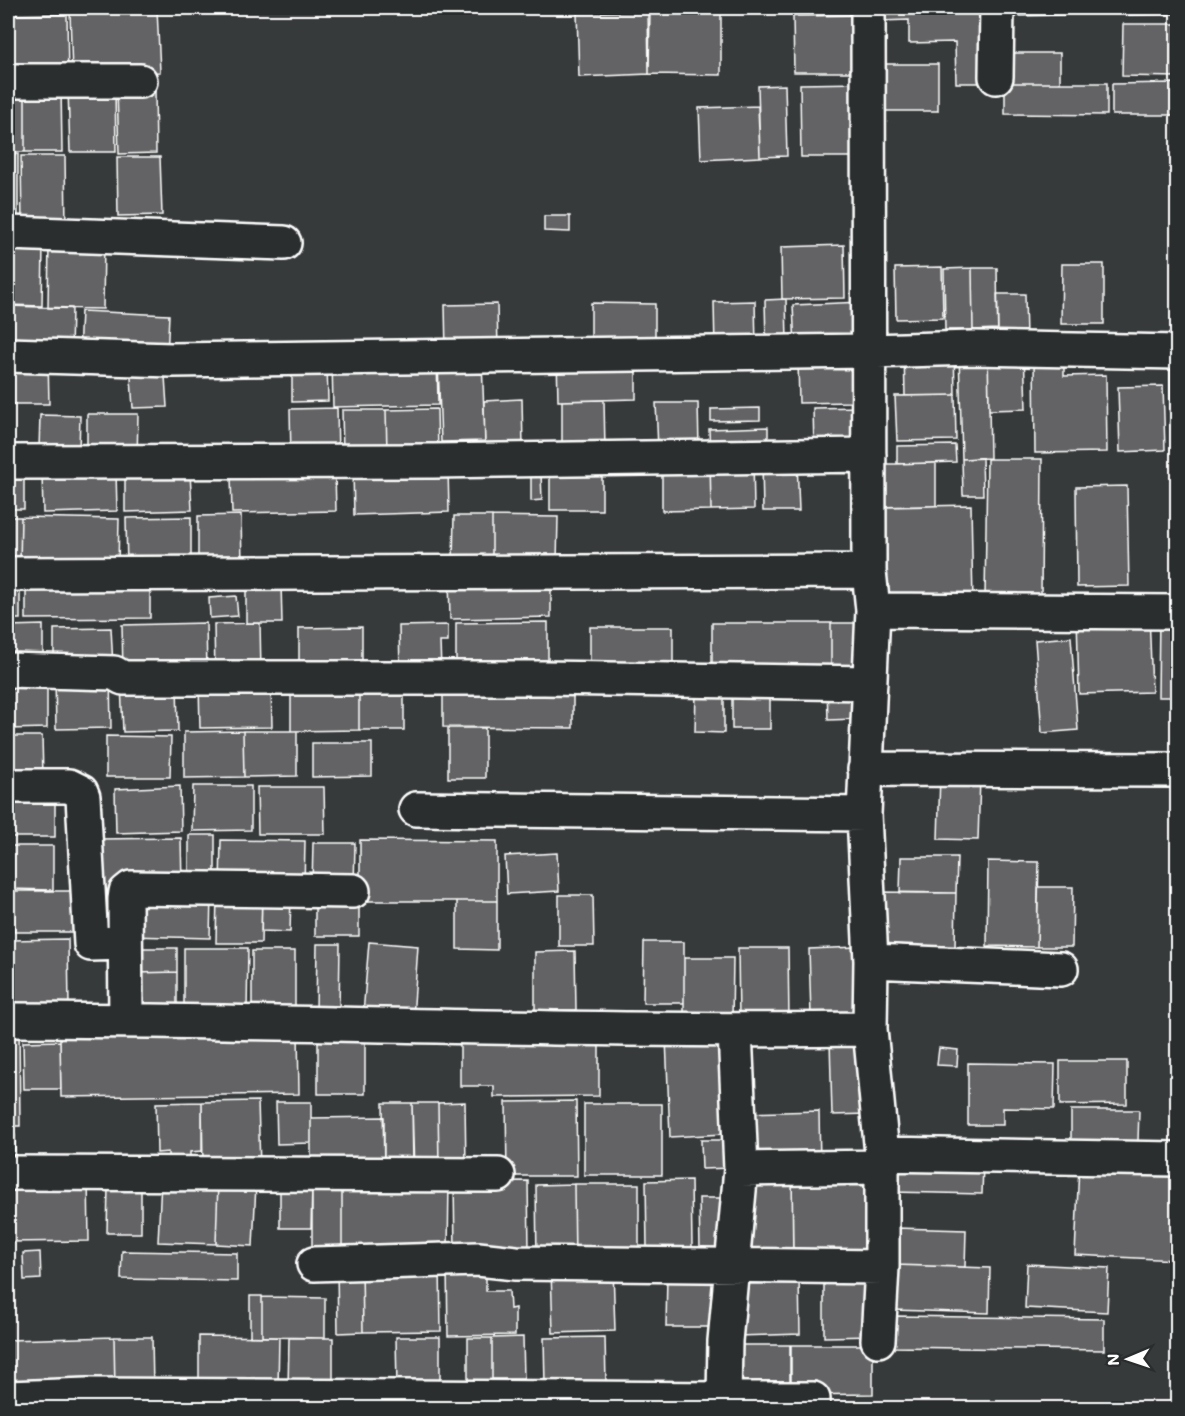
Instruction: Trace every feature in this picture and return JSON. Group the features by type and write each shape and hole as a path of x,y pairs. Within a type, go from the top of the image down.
{"street":[{"path":"868,8 869,571 873,610 864,814 872,962 870,1029 882,1161 882,1267 878,1340"},
{"path":"996,77 997,8"},
{"path":"8,81 140,81"},
{"path":"8,233 284,243"},
{"path":"8,355 172,360 973,348 1178,352"},
{"path":"8,462 434,461 869,455"},
{"path":"8,574 869,571"},
{"path":"873,610 1178,612"},
{"path":"8,670 41,669 114,673 123,678 532,678 870,683"},
{"path":"865,770 1178,770"},
{"path":"8,786 69,786 81,792 91,944 125,943"},
{"path":"416,809 864,814"},
{"path":"126,1020 125,899 126,892 131,888 353,891"},
{"path":"872,962 1061,969"},
{"path":"8,1020 735,1031 870,1029"},
{"path":"724,1399 725,1341 741,1169 735,1031"},
{"path":"741,1169 882,1161 1178,1159"},
{"path":"8,1173 498,1175"},
{"path":"315,1264 478,1259 516,1263 882,1267"},
{"path":"8,1398 87,1402 813,1399"}],"building":[{"path":"650,8 721,8 721,75 649,74"},
{"path":"879,8 991,8 992,83 956,83 955,42 909,43 909,20 880,21"},
{"path":"1014,8 1064,8 1064,15 1014,16"},
{"path":"1126,8 1178,8 1178,14 1126,15"},
{"path":"157,9 160,72 72,75 70,12"},
{"path":"648,11 649,74 579,77 577,13"},
{"path":"67,14 68,78 8,80 8,15"},
{"path":"863,15 864,72 794,72 793,16"},
{"path":"1123,24 1178,24 1178,77 1122,76"},
{"path":"1010,53 1060,53 1060,83 1010,83"},
{"path":"885,64 938,64 938,111 885,111"},
{"path":"863,83 863,157 801,157 800,84"},
{"path":"1005,83 1107,83 1107,115 1005,114"},
{"path":"1173,83 1173,115 1112,115 1112,84"},
{"path":"785,85 787,156 760,157 758,86"},
{"path":"8,87 25,87 25,152 8,152"},
{"path":"25,87 61,87 62,152 25,152"},
{"path":"115,88 116,152 70,152 68,89"},
{"path":"155,89 156,153 119,154 117,90"},
{"path":"758,106 760,157 701,160 699,108"},
{"path":"8,154 18,154 18,225 8,225"},
{"path":"21,156 65,156 66,227 22,227"},
{"path":"117,157 160,157 162,215 118,216"},
{"path":"544,216 570,216 570,232 544,231"},
{"path":"49,242 104,243 103,309 48,308"},
{"path":"8,245 43,245 42,306 8,305"},
{"path":"844,245 845,298 782,299 781,247"},
{"path":"1062,264 1104,264 1104,324 1061,324"},
{"path":"942,267 943,318 896,319 895,268"},
{"path":"972,268 997,268 998,329 973,330"},
{"path":"972,268 973,330 945,330 944,269"},
{"path":"997,294 1025,294 1026,339 998,340"},
{"path":"786,299 787,343 766,343 765,300"},
{"path":"755,301 756,348 715,349 714,302"},
{"path":"863,302 865,345 795,348 793,305"},
{"path":"591,303 655,304 655,351 591,351"},
{"path":"497,304 498,350 446,352 445,305"},
{"path":"8,306 72,308 71,352 8,350"},
{"path":"81,311 169,315 167,357 79,353"},
{"path":"954,349 955,395 905,396 904,351"},
{"path":"988,352 1024,352 1026,409 989,410"},
{"path":"988,352 990,458 962,459 959,353"},
{"path":"636,355 636,399 558,401 557,356"},
{"path":"437,357 438,405 333,407 332,360"},
{"path":"8,358 48,358 49,404 8,404"},
{"path":"1064,358 1064,376 1106,375 1107,452 1035,453 1034,359"},
{"path":"851,359 851,402 799,403 798,361"},
{"path":"164,361 167,407 133,408 130,363"},
{"path":"482,361 485,441 441,442 438,362"},
{"path":"292,363 327,363 328,401 292,402"},
{"path":"1178,364 1178,448 1171,449 1170,365"},
{"path":"1163,386 1165,450 1120,452 1118,387"},
{"path":"955,395 956,440 897,441 895,396"},
{"path":"522,399 523,449 485,451 484,401"},
{"path":"604,400 605,450 562,451 562,401"},
{"path":"656,403 698,403 699,448 658,449"},
{"path":"862,407 863,447 814,448 813,408"},
{"path":"337,408 338,456 291,457 290,409"},
{"path":"760,408 760,420 711,421 711,409"},
{"path":"437,409 438,451 387,452 386,410"},
{"path":"342,410 386,410 387,452 343,453"},
{"path":"87,414 138,414 137,461 87,460"},
{"path":"40,415 80,416 79,450 39,449"},
{"path":"768,427 768,453 710,454 709,429"},
{"path":"955,445 956,462 897,464 897,446"},
{"path":"753,458 754,509 711,510 710,459"},
{"path":"982,458 983,495 963,495 962,459"},
{"path":"710,459 711,510 662,511 662,460"},
{"path":"987,459 1042,459 1041,600 985,599"},
{"path":"797,461 799,511 763,511 762,462"},
{"path":"550,462 602,462 602,510 550,510"},
{"path":"936,463 936,506 886,507 885,464"},
{"path":"448,468 449,512 354,515 353,471"},
{"path":"8,471 24,471 24,509 8,509"},
{"path":"116,472 117,511 43,513 42,474"},
{"path":"190,473 192,510 125,512 125,475"},
{"path":"335,473 336,511 232,513 231,475"},
{"path":"531,474 541,474 542,500 531,501"},
{"path":"1127,486 1129,586 1077,587 1076,487"},
{"path":"971,505 973,603 878,605 875,507"},
{"path":"241,515 242,565 198,565 198,516"},
{"path":"454,516 492,516 492,561 453,561"},
{"path":"492,516 558,517 557,562 492,561"},
{"path":"8,517 21,517 20,564 8,564"},
{"path":"21,517 119,519 118,566 20,564"},
{"path":"191,517 191,567 127,568 126,518"},
{"path":"150,575 150,618 26,619 26,576"},
{"path":"551,575 551,617 450,619 449,577"},
{"path":"8,582 20,582 20,619 8,619"},
{"path":"281,583 282,623 246,623 246,584"},
{"path":"236,596 238,616 210,618 209,598"},
{"path":"1149,613 1152,692 1079,694 1077,615"},
{"path":"1159,616 1178,616 1178,697 1158,697"},
{"path":"548,622 548,674 456,675 456,623"},
{"path":"206,623 207,671 123,673 122,625"},
{"path":"260,623 261,673 215,674 214,624"},
{"path":"712,623 831,623 831,672 712,671"},
{"path":"831,623 866,623 867,672 831,672"},
{"path":"43,625 43,665 8,665 8,626"},
{"path":"448,625 448,642 440,642 441,669 400,671 399,626"},
{"path":"362,627 362,676 299,677 299,628"},
{"path":"590,627 673,627 673,674 590,675"},
{"path":"111,628 113,666 54,668 54,629"},
{"path":"1071,637 1078,730 1042,733 1035,640"},
{"path":"47,671 47,728 8,729 8,672"},
{"path":"55,676 110,676 111,728 56,729"},
{"path":"359,680 359,730 291,731 291,681"},
{"path":"359,680 404,680 404,730 359,730"},
{"path":"177,681 178,731 123,732 121,683"},
{"path":"271,682 272,727 200,728 199,684"},
{"path":"443,682 573,683 573,728 443,727"},
{"path":"732,686 770,686 770,729 732,729"},
{"path":"827,686 855,686 856,719 828,720"},
{"path":"696,692 724,692 724,733 695,732"},
{"path":"448,728 485,728 485,778 448,778"},
{"path":"243,731 297,731 297,776 244,777"},
{"path":"243,731 244,777 184,778 184,732"},
{"path":"8,736 42,736 43,776 8,776"},
{"path":"106,736 171,737 170,777 106,777"},
{"path":"312,743 372,743 372,776 312,777"},
{"path":"940,775 980,777 978,840 938,839"},
{"path":"180,786 181,831 116,833 115,789"},
{"path":"193,786 251,786 251,830 192,831"},
{"path":"257,787 324,787 325,834 258,834"},
{"path":"8,798 55,798 55,837 8,837"},
{"path":"189,835 215,835 215,885 189,885"},
{"path":"181,838 182,884 121,908 99,908 98,839"},
{"path":"221,840 305,841 304,887 220,887"},
{"path":"360,840 497,841 497,901 360,901"},
{"path":"313,843 355,843 354,886 312,886"},
{"path":"8,846 53,846 53,890 8,889"},
{"path":"557,853 559,891 507,894 505,856"},
{"path":"901,857 957,857 956,893 900,893"},
{"path":"988,861 1039,862 1037,947 987,946"},
{"path":"1038,887 1073,887 1072,947 1037,947"},
{"path":"14,891 88,891 87,932 14,932"},
{"path":"129,892 211,894 210,938 128,936"},
{"path":"879,892 956,893 955,948 878,946"},
{"path":"217,894 262,895 261,943 216,943"},
{"path":"262,895 291,895 290,932 261,931"},
{"path":"315,895 359,895 359,936 315,936"},
{"path":"559,895 593,895 594,946 559,946"},
{"path":"457,901 497,901 497,950 457,949"},
{"path":"68,939 69,1007 8,1008 8,940"},
{"path":"369,942 418,946 413,1018 363,1014"},
{"path":"644,942 684,942 684,1003 643,1003"},
{"path":"317,944 340,944 339,1013 316,1013"},
{"path":"857,947 859,1015 811,1016 809,949"},
{"path":"135,948 177,948 177,972 135,973"},
{"path":"184,948 248,948 247,1012 184,1011"},
{"path":"738,948 788,948 789,1021 739,1021"},
{"path":"252,951 295,951 295,1007 252,1007"},
{"path":"575,951 576,1010 535,1010 535,952"},
{"path":"684,958 733,958 732,1020 684,1020"},
{"path":"177,972 177,1007 129,1008 135,973"},
{"path":"8,1025 19,1025 20,1126 8,1126"},
{"path":"318,1030 365,1030 365,1094 318,1094"},
{"path":"298,1032 299,1094 61,1097 60,1036"},
{"path":"599,1032 599,1096 494,1097 494,1086 460,1086 460,1034"},
{"path":"720,1035 724,1134 670,1137 666,1038"},
{"path":"866,1039 868,1114 832,1115 830,1041"},
{"path":"60,1041 61,1089 24,1089 23,1042"},
{"path":"939,1048 958,1050 957,1066 937,1065"},
{"path":"1060,1061 1127,1061 1127,1104 1060,1105"},
{"path":"968,1063 1055,1064 1054,1109 1003,1108 1003,1125 968,1125"},
{"path":"258,1101 260,1167 203,1168 202,1102"},
{"path":"576,1101 577,1176 507,1176 506,1102"},
{"path":"202,1102 202,1151 190,1152 190,1164 168,1164 168,1152 157,1153 156,1103"},
{"path":"276,1102 311,1102 311,1143 277,1144"},
{"path":"465,1102 466,1167 439,1167 438,1103"},
{"path":"383,1103 412,1103 414,1172 384,1172"},
{"path":"412,1103 438,1103 439,1167 413,1167"},
{"path":"584,1104 662,1104 662,1175 584,1175"},
{"path":"1071,1110 1139,1110 1138,1141 1071,1141"},
{"path":"819,1111 820,1164 747,1165 747,1113"},
{"path":"384,1117 384,1161 311,1162 311,1118"},
{"path":"8,1135 15,1135 15,1165 8,1165"},
{"path":"701,1140 730,1140 731,1168 702,1169"},
{"path":"894,1163 983,1165 982,1194 893,1192"},
{"path":"1079,1165 1178,1169 1177,1260 1075,1255"},
{"path":"867,1171 869,1260 793,1262 792,1173"},
{"path":"792,1173 793,1249 747,1249 746,1174"},
{"path":"88,1176 89,1241 8,1242 8,1178"},
{"path":"691,1180 692,1247 647,1248 646,1181"},
{"path":"161,1181 218,1183 216,1244 158,1242"},
{"path":"312,1181 342,1182 342,1249 312,1249"},
{"path":"528,1181 529,1250 455,1251 454,1182"},
{"path":"342,1182 449,1182 448,1250 342,1249"},
{"path":"218,1183 256,1184 253,1246 216,1244"},
{"path":"574,1184 575,1260 537,1261 536,1185"},
{"path":"574,1184 639,1184 639,1259 575,1260"},
{"path":"280,1185 312,1185 311,1228 280,1228"},
{"path":"108,1186 141,1187 141,1233 107,1233"},
{"path":"699,1198 725,1198 726,1248 700,1249"},
{"path":"896,1228 966,1230 965,1267 895,1265"},
{"path":"122,1251 237,1253 237,1281 121,1279"},
{"path":"40,1252 41,1279 24,1280 23,1253"},
{"path":"1027,1264 1109,1268 1107,1312 1025,1308"},
{"path":"895,1265 990,1268 989,1313 893,1310"},
{"path":"440,1266 441,1331 363,1332 362,1267"},
{"path":"486,1266 486,1291 509,1291 510,1309 515,1308 515,1335 448,1336 447,1267"},
{"path":"362,1267 363,1332 338,1333 337,1268"},
{"path":"613,1268 615,1331 553,1333 551,1271"},
{"path":"873,1271 874,1336 824,1337 824,1272"},
{"path":"667,1275 725,1275 724,1327 666,1327"},
{"path":"799,1276 800,1334 736,1336 735,1277"},
{"path":"250,1296 262,1296 262,1337 250,1337"},
{"path":"262,1297 325,1298 325,1338 262,1337"},
{"path":"894,1316 1104,1319 1104,1350 893,1347"},
{"path":"199,1336 279,1337 278,1388 199,1387"},
{"path":"114,1337 115,1390 9,1392 8,1340"},
{"path":"114,1337 152,1337 153,1389 115,1390"},
{"path":"396,1337 440,1337 440,1386 397,1386"},
{"path":"523,1337 524,1379 492,1379 492,1338"},
{"path":"605,1337 606,1384 545,1385 544,1338"},
{"path":"289,1338 333,1338 333,1390 288,1389"},
{"path":"468,1338 492,1338 492,1386 468,1387"},
{"path":"732,1345 790,1345 790,1388 733,1387"},
{"path":"791,1345 873,1345 873,1394 791,1395"},
{"path":"841,1404 868,1404 868,1408 841,1408"}]}
